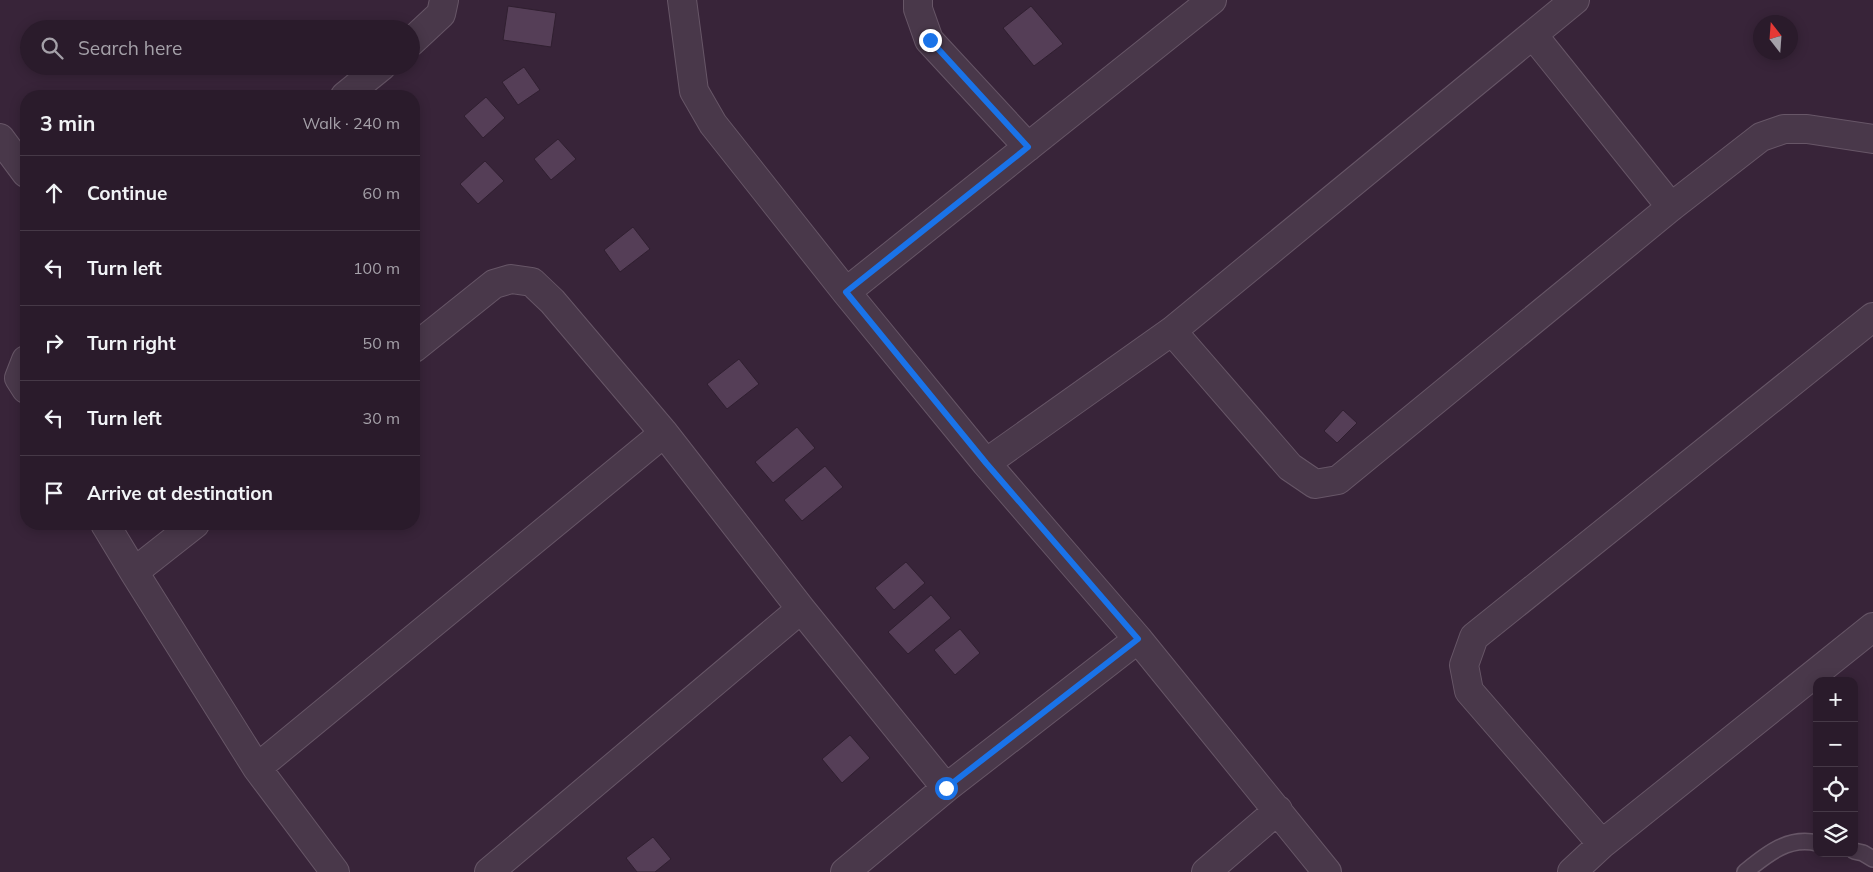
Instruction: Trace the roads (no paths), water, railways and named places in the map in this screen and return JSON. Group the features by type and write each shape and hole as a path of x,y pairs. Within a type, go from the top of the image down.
{"street":[{"path":"420,34 441,14 444,0"},
{"path":"682,0 686,44 694,91 713,124 846,292 986,463 1138,639 1327,872"},
{"path":"918,0 918,9 930,40 1028,147"},
{"path":"846,292 1212,0"},
{"path":"986,463 1172,331 1575,0"},
{"path":"1533,35 1671,207"},
{"path":"352,90 371,75"},
{"path":"1172,331 1290,467 1315,484 1338,480 1671,207 1762,137 1784,129 1807,129 1873,139"},
{"path":"0,138 20,164"},
{"path":"420,343 494,284 511,279 532,282 552,301 664,433 801,609 946,788"},
{"path":"1602,844 1469,691 1464,665 1474,637 1873,317"},
{"path":"257,768 664,433"},
{"path":"110,530 257,768 335,872"},
{"path":"134,572 187,530"},
{"path":"489,872 801,609"},
{"path":"1572,872 1602,844 1873,627"},
{"path":"845,872 946,788 1138,639"},
{"path":"1206,872 1278,810"}],"lane":[{"path":"1745,872 1772,850 1805,840 1813,842"},
{"path":"1858,852 1873,859"}]}
